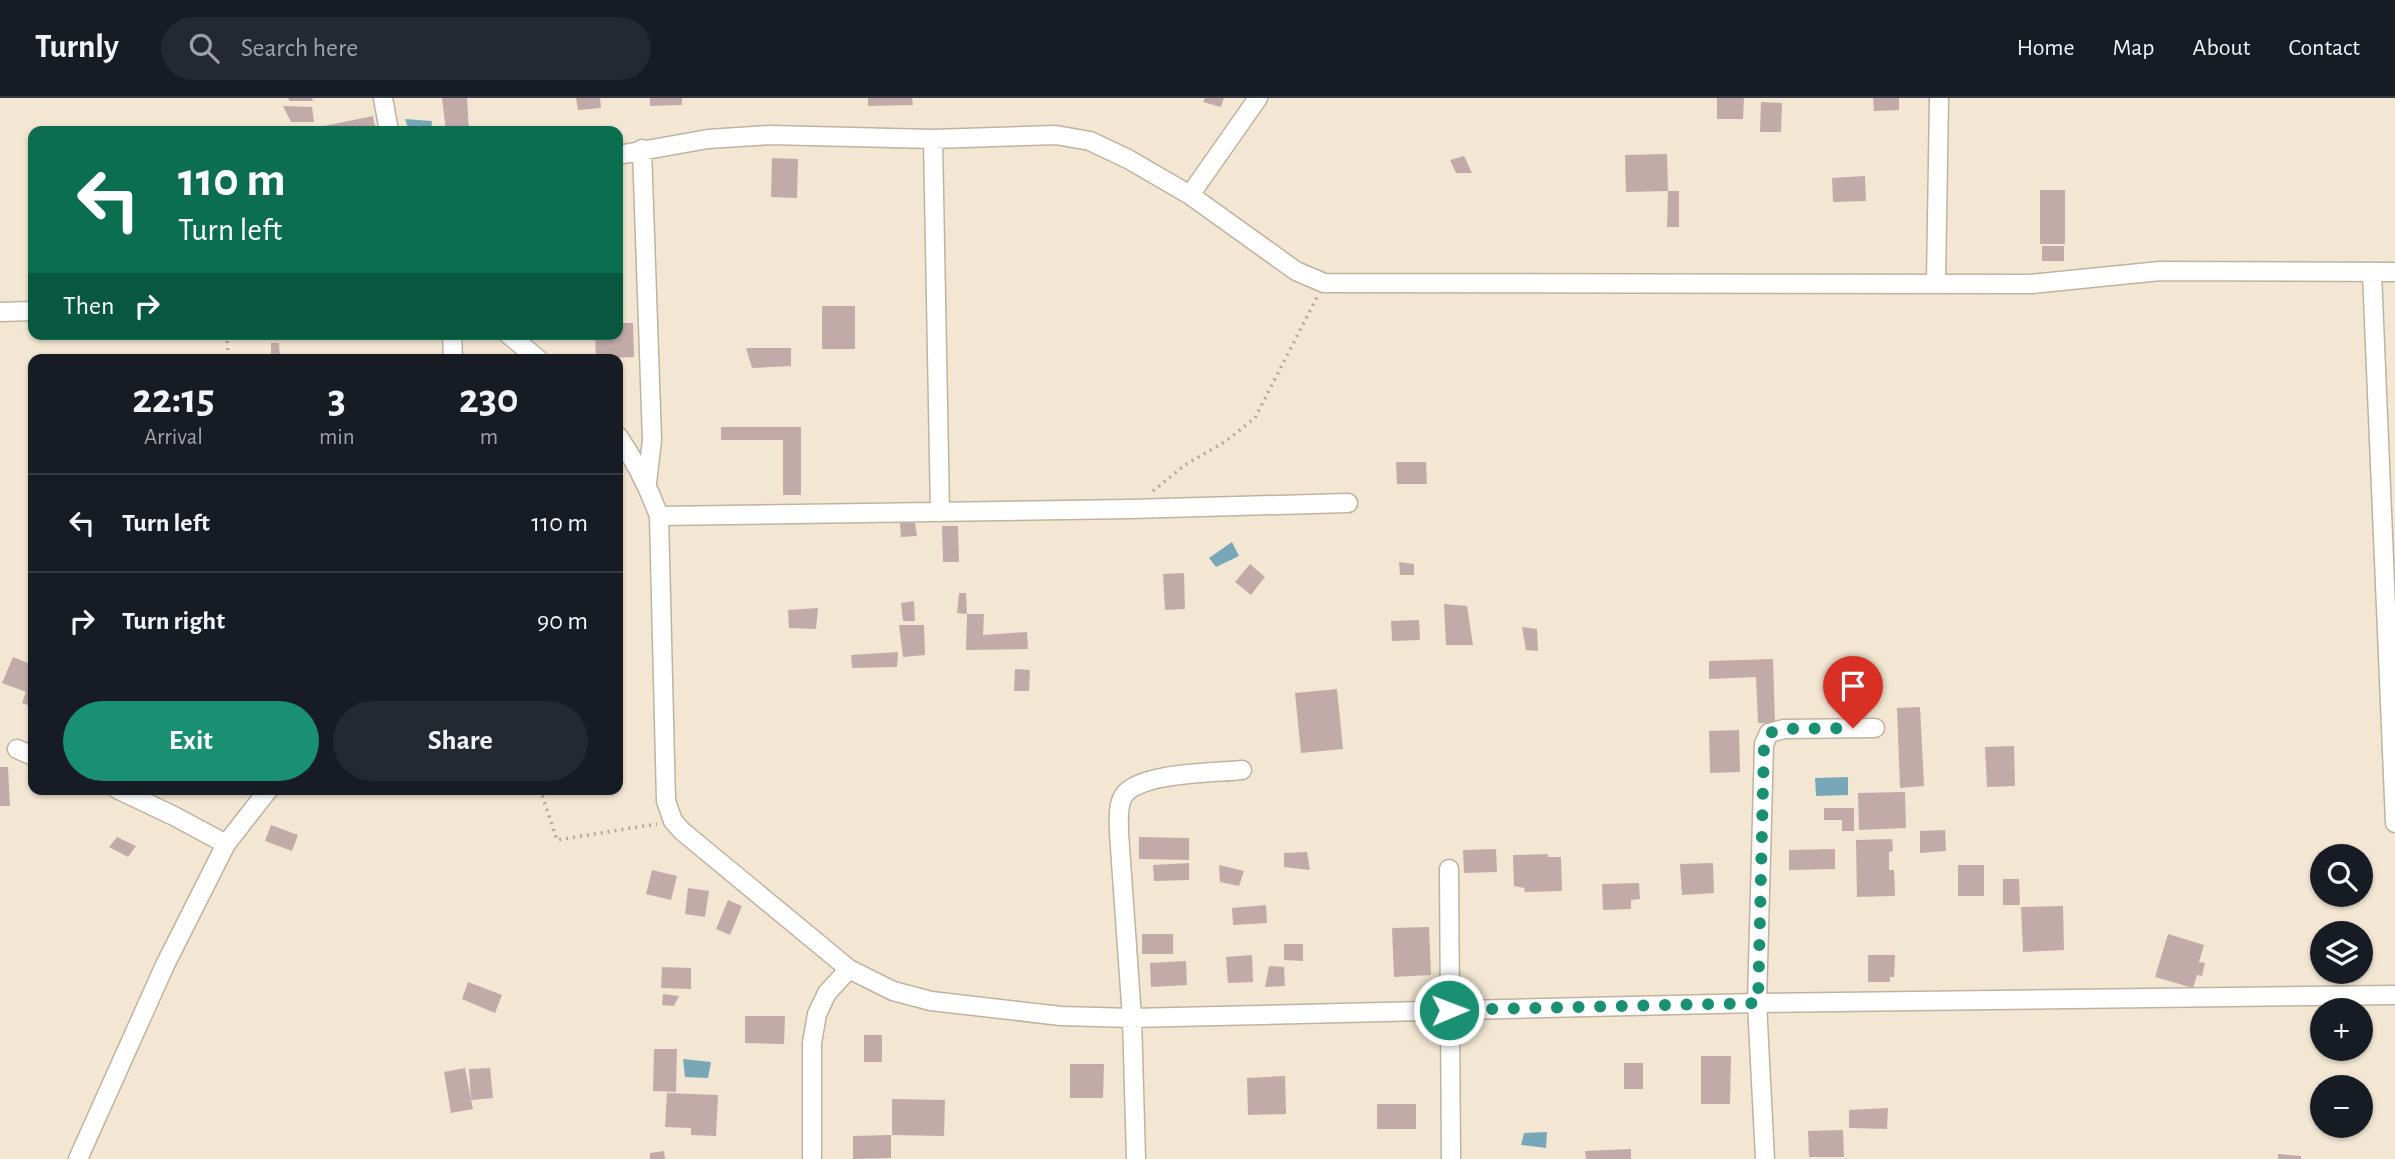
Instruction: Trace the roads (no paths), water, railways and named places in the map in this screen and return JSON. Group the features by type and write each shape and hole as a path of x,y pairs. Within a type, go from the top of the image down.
{"street":[{"path":"383,98 388,126"},
{"path":"1190,195 1258,98"},
{"path":"1936,282 1939,98"},
{"path":"623,154 708,139 770,135 933,139 1056,135 1090,141 1129,159 1190,195 1296,271 1324,283 2031,284 2160,271 2395,272"},
{"path":"933,139 940,512"},
{"path":"642,149 652,440 647,483"},
{"path":"2371,273 2395,823"},
{"path":"0,312 28,311"},
{"path":"515,340 532,354"},
{"path":"623,443 647,483 659,516 666,801 673,821 849,970 893,991 931,1001 1061,1016 1132,1018 1758,1003 2395,995"},
{"path":"659,516 1348,503"},
{"path":"1765,1159 1758,1003 1764,744 1769,733 1783,729 1875,728"},
{"path":"1136,1159 1132,1018 1119,810 1124,795 1150,779 1242,770"},
{"path":"130,795 226,844"},
{"path":"78,1159 165,965 226,844 264,795"},
{"path":"1449,869 1451,1159"},
{"path":"812,1159 812,1043 817,1014 827,993 849,970"}],"water":[{"path":"405,119 432,121 432,126 407,126"},
{"path":"1232,542 1239,556 1216,567 1209,558"},
{"path":"1848,777 1848,795 1816,796 1815,778"},
{"path":"683,1059 711,1062 708,1078 685,1077"},
{"path":"1547,1132 1546,1148 1521,1145 1524,1133"}]}
